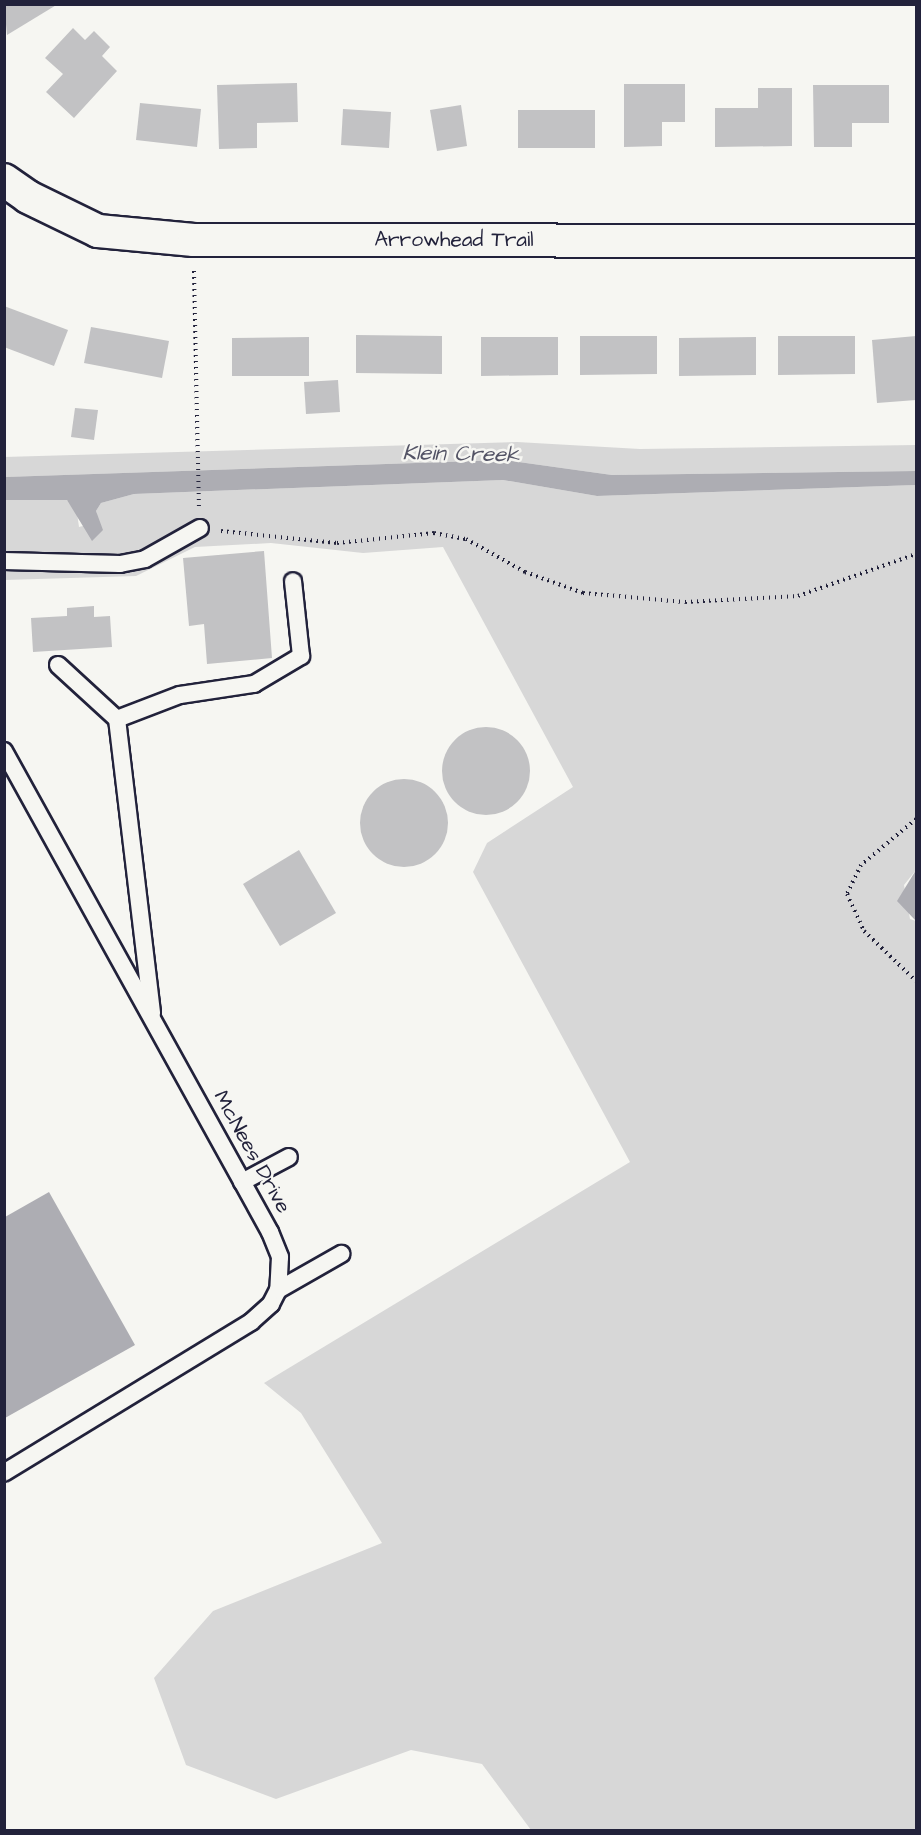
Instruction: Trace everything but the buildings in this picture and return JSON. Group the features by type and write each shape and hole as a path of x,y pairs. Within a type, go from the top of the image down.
{"street":[{"name":"Arrowhead Trail","path":"4,180 28,197 98,231 194,240 916,241"}],"lane":[{"path":"4,561 120,564 146,559 200,528"},
{"path":"117,718 180,695 254,684 301,656 293,581"},
{"path":"58,665 117,718 153,1021"},
{"name":"McNees Drive","path":"4,751 153,1021 189,1070 280,1257 278,1290"},
{"path":"243,1182 289,1157"},
{"path":"4,1473 251,1322 271,1304 278,1290 341,1254"}],"path":[{"path":"194,240 199,507"},
{"path":"200,528 264,538 337,543 434,533 466,539 525,572 583,593 685,602 798,596 916,554"},
{"path":"916,819 861,865 847,894 864,931 916,981"}],"shaded area":[{"path":"517,442 640,449 916,445 916,471 612,475 504,460 5,477 4,457"},
{"path":"504,460 612,475 916,471 916,485 597,496 503,480 134,494 101,503 96,511 103,530 92,541 67,500 5,500 5,477"},
{"path":"503,480 597,496 916,485 916,870 904,885 910,919 916,921 916,1830 531,1830 482,1764 411,1750 276,1799 186,1765 154,1678 213,1611 382,1543 301,1413 264,1383 630,1162 473,872 487,843 573,787 443,547 363,553 271,543 195,547 136,576 5,580 4,500 67,500 77,513 79,527 98,522 96,511 101,503 134,494"},
{"path":"916,870 916,921 897,901"},
{"path":"49,1192 135,1345 5,1418 5,1217"}],"water label":[{"name":"Klein Creek","path":"461,454"}]}
